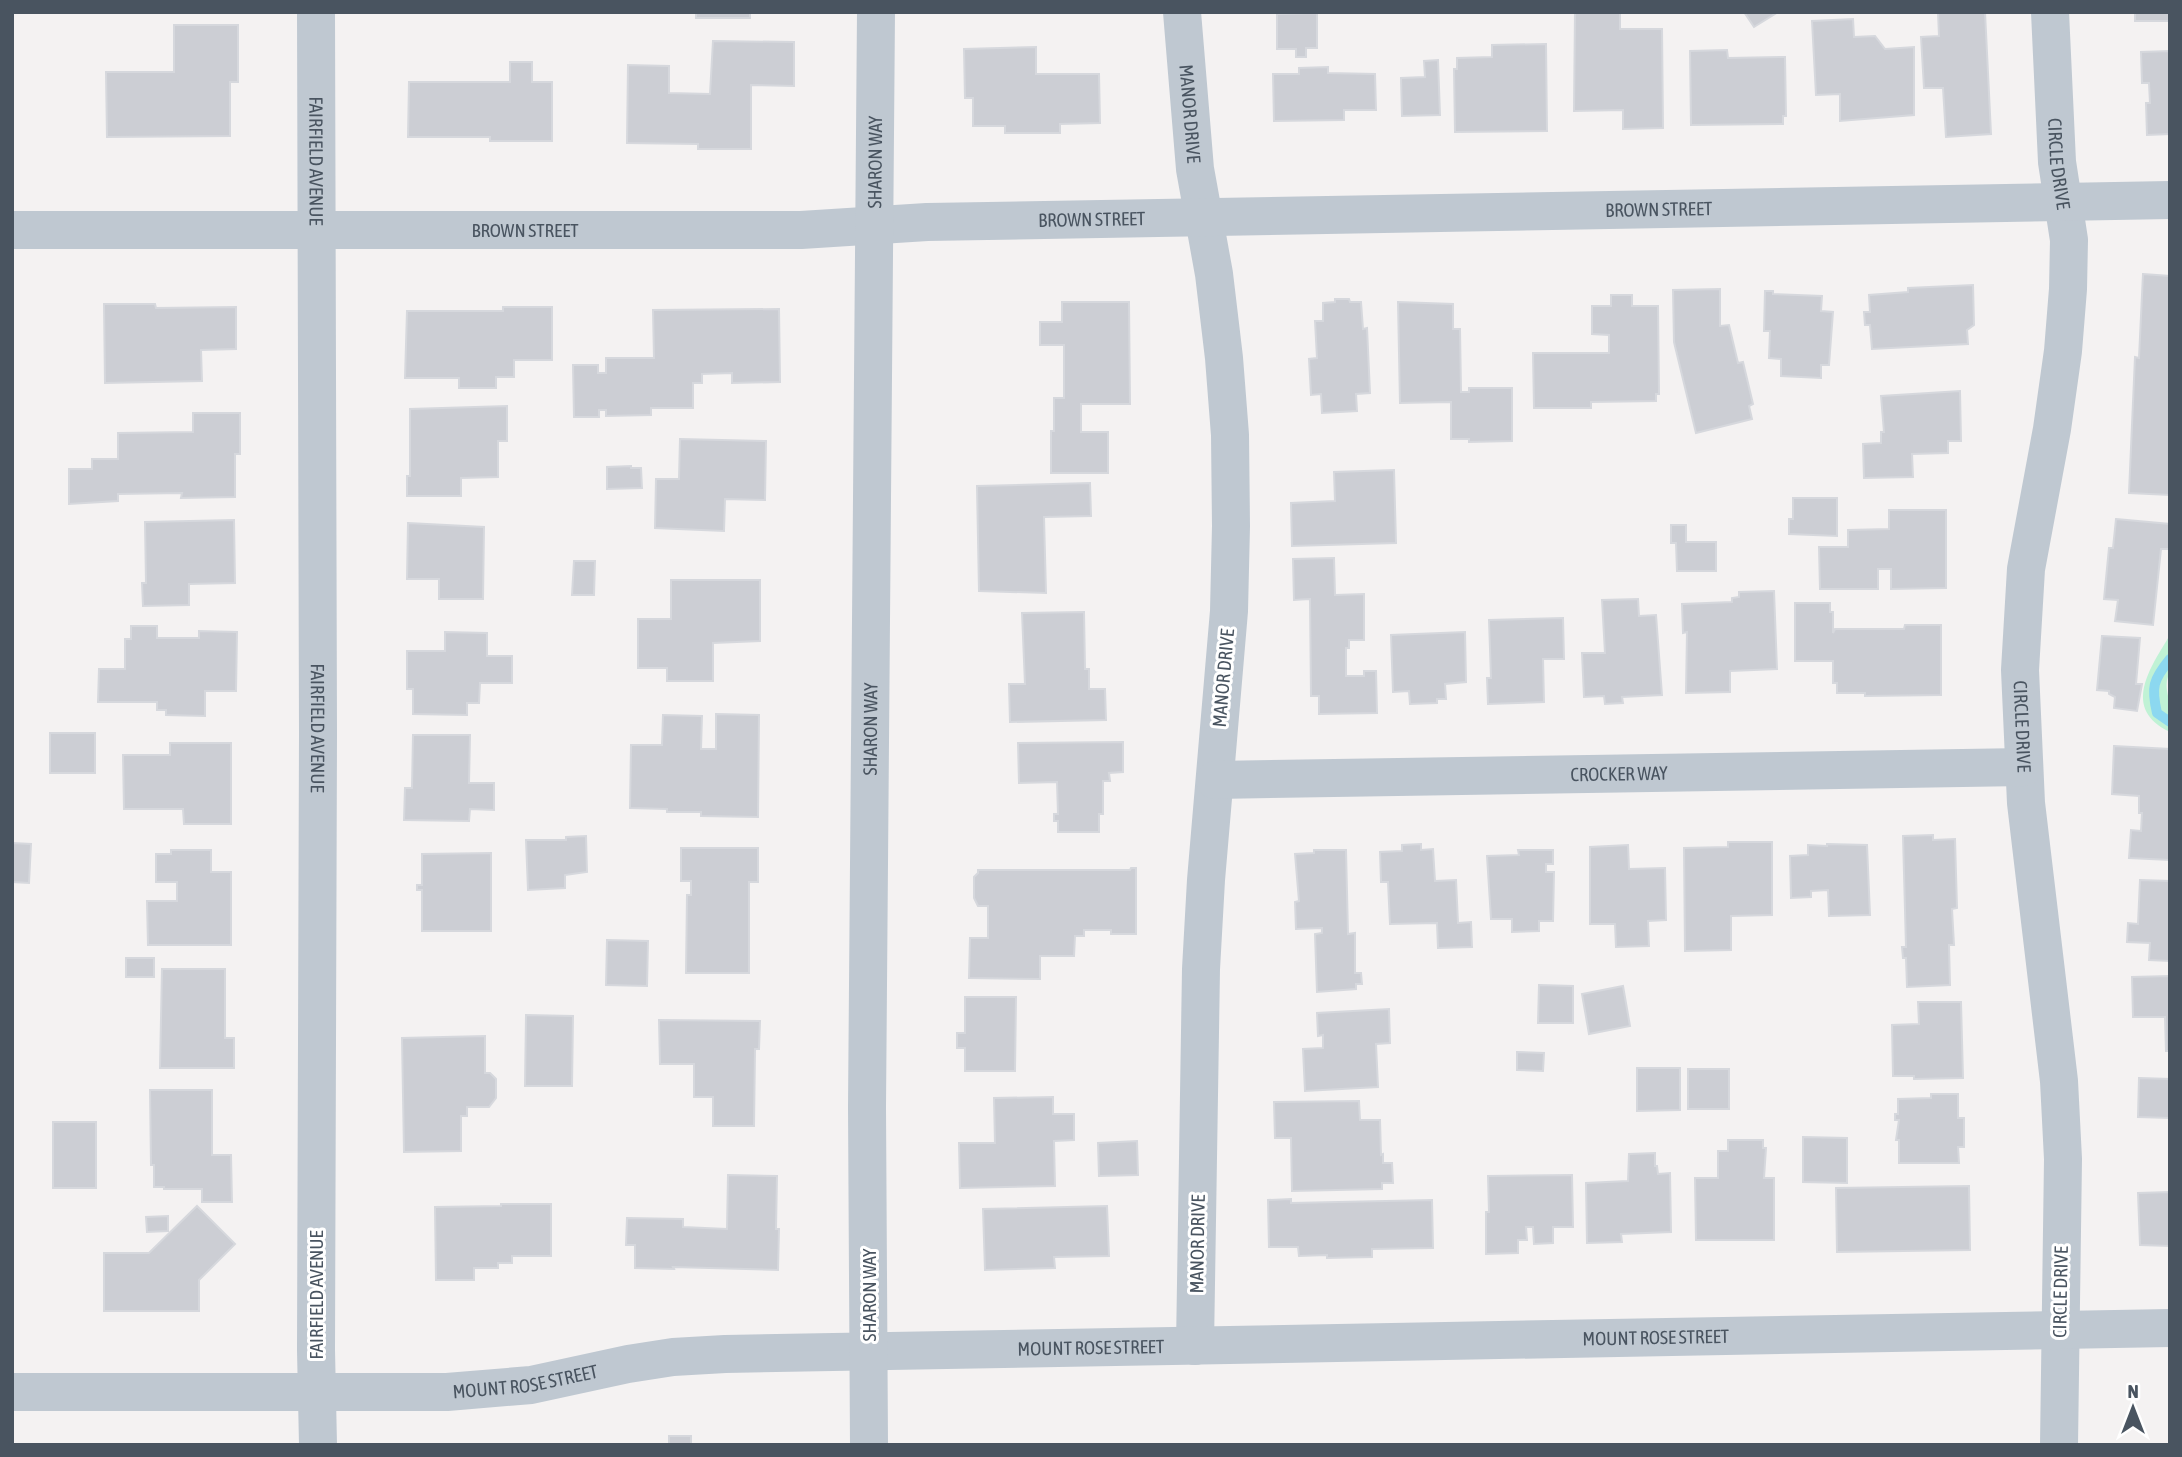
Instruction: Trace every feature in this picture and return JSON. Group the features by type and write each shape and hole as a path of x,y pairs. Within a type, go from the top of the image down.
{"street":[{"name":"FAIRFIELD AVENUE","path":"316,12 318,1445"},
{"name":"SHARON WAY","path":"869,1445 867,1094 876,12"},
{"name":"MANOR DRIVE","path":"1182,12 1195,169 1214,274 1230,435 1228,611 1201,969 1195,1346"},
{"name":"CIRCLE DRIVE","path":"2050,12 2057,162 2069,240 2063,351 2052,429 2025,569 2020,670 2024,767 2059,1081 2063,1159 2059,1445"},
{"name":"BROWN STREET","path":"12,229 801,230 927,222 2170,200"},
{"name":"CROCKER WAY","path":"1215,780 2024,767"},
{"name":"MOUNT ROSE STREET","path":"12,1392 491,1390 531,1385 673,1357 869,1350 2170,1328"}],"green space":[{"path":"2170,635 2170,672 2167,686 2170,732 2155,723 2143,700 2148,674"}],"building":[{"path":"696,12 750,12 750,18 696,18"},
{"path":"1575,12 1620,12 1620,29 1662,29 1663,128 1623,129 1623,110 1574,111"},
{"path":"1744,12 1778,12 1754,27"},
{"path":"1938,12 1985,12 1991,134 1946,137 1943,88 1924,88 1921,37 1939,36"},
{"path":"2135,12 2170,12 2170,21 2135,21"},
{"path":"1317,13 1317,48 1306,48 1306,57 1296,57 1296,49 1277,49 1277,14"},
{"path":"1853,19 1854,37 1875,36 1885,49 1914,47 1914,115 1840,121 1840,94 1816,95 1812,21"},
{"path":"174,25 238,25 238,82 230,82 230,136 107,137 106,72 174,72"},
{"path":"713,41 794,42 794,86 751,85 751,149 698,149 698,144 627,143 628,65 669,66 669,93 710,94"},
{"path":"1546,44 1547,131 1455,132 1454,69 1457,69 1457,58 1492,57 1492,45"},
{"path":"1036,47 1036,74 1099,74 1100,123 1060,124 1060,133 1005,133 1005,126 973,126 973,98 965,98 964,49"},
{"path":"1727,50 1728,58 1785,57 1786,116 1783,116 1783,124 1691,125 1690,51"},
{"path":"2170,51 2170,134 2147,135 2146,103 2150,103 2149,83 2142,83 2141,52"},
{"path":"1438,60 1440,115 1402,116 1401,78 1425,77 1424,61"},
{"path":"510,62 532,62 532,82 552,82 552,141 490,141 490,137 408,137 409,82 510,82"},
{"path":"1328,67 1328,73 1375,74 1376,110 1344,110 1344,120 1274,121 1273,74 1299,74 1299,68"},
{"path":"2143,274 2170,276 2170,495 2129,493 2135,357 2139,358"},
{"path":"1973,285 1974,325 1967,330 1968,344 1872,349 1870,325 1865,325 1864,312 1870,312 1869,295 1908,292 1908,288"},
{"path":"1720,289 1720,326 1729,325 1738,363 1743,362 1753,404 1749,406 1752,419 1696,433 1674,342 1673,290"},
{"path":"1765,291 1773,291 1773,294 1822,296 1821,311 1833,312 1829,365 1821,365 1821,378 1781,376 1781,359 1769,358 1770,331 1764,331"},
{"path":"1611,295 1632,295 1632,306 1658,306 1659,394 1656,394 1656,401 1591,402 1591,408 1534,408 1533,353 1609,353 1609,335 1592,334 1592,306 1611,306"},
{"path":"1335,299 1361,302 1363,329 1367,328 1370,393 1356,394 1357,411 1322,413 1321,394 1311,395 1309,359 1317,358 1315,321 1323,321 1323,303 1335,302"},
{"path":"1062,302 1129,302 1130,404 1081,404 1081,432 1108,432 1108,473 1051,473 1054,398 1064,398 1064,345 1040,345 1040,322 1062,322"},
{"path":"1398,302 1453,304 1453,329 1460,329 1461,392 1469,392 1469,388 1512,388 1512,441 1469,442 1469,439 1451,439 1451,402 1400,403"},
{"path":"104,304 155,304 156,308 236,307 236,349 201,350 202,381 105,383"},
{"path":"503,307 552,307 552,360 514,360 514,377 496,377 496,388 459,388 459,378 405,378 407,311 503,311"},
{"path":"779,309 780,382 732,383 732,373 702,374 702,383 693,383 693,408 651,408 651,415 606,416 606,410 599,410 599,417 574,417 573,365 598,365 598,373 606,373 606,358 654,358 653,310"},
{"path":"1960,391 1961,441 1948,441 1948,453 1912,454 1913,477 1864,478 1863,444 1881,443 1881,432 1884,432 1881,396"},
{"path":"507,406 507,441 498,441 498,477 461,478 461,496 407,496 407,476 410,476 410,409"},
{"path":"193,413 240,413 240,454 235,454 235,497 181,498 182,493 118,494 118,501 69,504 69,469 92,469 92,459 118,459 118,433 193,432"},
{"path":"680,439 766,441 765,500 725,499 724,531 655,528 656,479 679,479"},
{"path":"607,467 641,468 642,488 607,489"},
{"path":"1394,470 1396,543 1292,546 1291,503 1335,501 1334,472"},
{"path":"1090,483 1091,516 1044,517 1046,593 979,591 977,486"},
{"path":"1793,498 1837,498 1837,536 1789,534 1789,519 1793,519"},
{"path":"1889,510 1946,510 1946,588 1891,589 1891,569 1878,569 1878,589 1820,589 1819,547 1848,547 1848,530 1889,529"},
{"path":"2116,519 2170,524 2170,549 2161,549 2153,625 2115,621 2118,600 2104,599 2109,548 2113,548"},
{"path":"234,520 235,583 189,584 189,605 143,606 142,583 146,583 145,522"},
{"path":"408,523 484,527 483,599 439,599 439,579 407,579"},
{"path":"1671,525 1686,525 1686,542 1716,542 1716,571 1677,571 1676,543 1671,543"},
{"path":"1334,558 1335,595 1364,594 1364,640 1349,640 1349,648 1346,648 1346,676 1364,676 1364,671 1376,671 1377,713 1319,714 1319,696 1311,696 1310,599 1294,600 1293,559"},
{"path":"574,561 595,561 594,595 572,595"},
{"path":"671,580 760,580 760,641 713,643 713,681 667,681 667,668 638,668 638,619 671,619"},
{"path":"1774,591 1777,669 1730,671 1730,692 1686,693 1687,632 1683,633 1682,604 1732,602 1732,598 1739,597 1739,592"},
{"path":"1638,599 1639,616 1656,615 1662,695 1622,697 1623,703 1605,704 1604,696 1584,697 1582,653 1605,653 1602,600"},
{"path":"1795,603 1830,603 1833,633 1835,629 1904,629 1905,625 1941,625 1941,695 1865,696 1865,693 1837,693 1837,683 1833,683 1833,661 1795,661"},
{"path":"1084,612 1085,669 1089,669 1089,689 1105,689 1106,720 1010,722 1009,684 1025,684 1022,613"},
{"path":"1563,618 1564,659 1543,659 1544,702 1488,704 1487,678 1491,678 1489,620"},
{"path":"131,626 157,626 157,638 199,638 199,631 237,632 236,691 205,691 205,716 166,715 166,710 157,710 157,702 98,702 99,669 125,669 125,639 131,639"},
{"path":"445,632 487,633 487,656 512,656 512,683 480,683 479,703 467,703 467,715 413,714 413,689 407,689 407,651 445,651"},
{"path":"1465,632 1466,682 1445,684 1446,699 1437,699 1437,703 1410,704 1409,691 1393,692 1391,635"},
{"path":"2102,636 2140,638 2136,684 2142,684 2137,711 2114,708 2115,697 2109,694 2109,691 2097,690"},
{"path":"716,714 759,715 758,817 701,816 701,812 630,808 631,745 662,745 663,715 702,716 701,749 716,749"},
{"path":"50,733 95,733 95,773 50,773"},
{"path":"413,735 470,735 469,783 494,783 494,810 470,809 469,821 404,820 405,788 412,788"},
{"path":"1123,742 1123,772 1109,773 1110,781 1103,781 1103,814 1099,814 1099,832 1058,832 1058,821 1054,821 1054,814 1058,814 1057,782 1019,783 1018,743"},
{"path":"170,743 231,743 231,824 184,824 183,809 124,809 123,755 170,755"},
{"path":"2114,746 2170,749 2170,860 2129,858 2131,830 2141,831 2142,813 2139,813 2139,796 2112,794"},
{"path":"1933,835 1933,840 1955,839 1957,908 1952,909 1954,945 1949,945 1950,985 1907,987 1906,958 1903,958 1902,947 1906,947 1903,836"},
{"path":"586,836 587,872 565,875 565,888 528,890 526,840 566,840 566,837"},
{"path":"1728,842 1772,842 1772,915 1731,916 1731,950 1685,951 1684,848 1728,847"},
{"path":"12,843 31,844 29,883 12,882"},
{"path":"1421,844 1421,850 1433,849 1435,881 1456,880 1458,923 1471,922 1472,947 1438,948 1437,923 1390,924 1388,882 1381,882 1380,852 1402,851 1402,845"},
{"path":"1628,845 1629,869 1665,868 1666,920 1648,921 1649,946 1616,947 1615,924 1590,924 1590,847"},
{"path":"1808,845 1867,845 1870,915 1829,916 1828,890 1811,891 1811,897 1791,898 1790,856 1808,855"},
{"path":"681,848 758,848 758,882 749,882 749,973 686,973 687,895 691,895 691,881 681,881"},
{"path":"171,850 211,850 211,872 231,872 231,945 148,945 147,901 177,901 177,882 156,882 156,854 171,854"},
{"path":"1314,850 1346,850 1348,934 1355,933 1355,973 1361,973 1362,984 1356,984 1356,989 1317,992 1315,934 1322,933 1322,928 1296,929 1295,902 1299,901 1295,854 1314,853"},
{"path":"1518,850 1553,850 1553,864 1546,864 1546,872 1554,872 1553,921 1539,921 1539,931 1512,932 1512,919 1491,919 1487,856 1519,855"},
{"path":"491,853 491,931 422,931 422,890 417,890 417,885 422,885 422,854"},
{"path":"1136,868 1136,934 1084,930 1084,936 1075,936 1074,956 1040,956 1040,979 969,978 970,938 988,938 988,906 978,906 974,898 974,877 978,870"},
{"path":"2140,880 2170,881 2170,961 2149,960 2150,943 2127,942 2128,923 2138,924"},
{"path":"607,940 648,941 647,986 606,985"},
{"path":"126,958 154,958 154,977 126,977"},
{"path":"162,969 225,969 225,1038 234,1038 234,1068 160,1068"},
{"path":"2170,976 2170,1051 2166,1051 2165,1017 2133,1017 2132,977"},
{"path":"1539,985 1573,986 1573,1023 1538,1023"},
{"path":"1623,986 1630,1026 1589,1034 1582,994"},
{"path":"965,997 1016,997 1015,1071 965,1071 965,1048 957,1048 957,1033 965,1033"},
{"path":"1918,1002 1961,1002 1963,1078 1914,1079 1914,1076 1893,1076 1892,1025 1919,1024"},
{"path":"1389,1009 1390,1043 1376,1044 1378,1087 1305,1091 1303,1049 1323,1048 1323,1035 1318,1036 1317,1013"},
{"path":"526,1015 573,1016 572,1086 525,1086"},
{"path":"659,1020 760,1021 759,1049 755,1049 754,1126 713,1126 713,1097 694,1097 694,1064 660,1064"},
{"path":"485,1036 485,1073 490,1073 496,1079 496,1098 489,1107 467,1107 467,1116 461,1116 461,1151 404,1152 402,1038"},
{"path":"1517,1052 1544,1053 1543,1071 1517,1070"},
{"path":"1637,1068 1680,1068 1680,1110 1637,1111"},
{"path":"1688,1069 1729,1069 1729,1109 1688,1109"},
{"path":"2139,1078 2170,1079 2170,1118 2138,1117"},
{"path":"150,1090 212,1090 212,1155 231,1155 232,1202 202,1202 202,1189 154,1187"},
{"path":"1931,1094 1958,1094 1958,1118 1964,1118 1964,1147 1958,1147 1959,1163 1899,1163 1899,1140 1896,1140 1899,1120 1895,1120 1895,1114 1898,1114 1898,1099 1931,1098"},
{"path":"1053,1097 1053,1114 1074,1114 1074,1140 1054,1141 1055,1186 960,1188 959,1143 995,1143 994,1098"},
{"path":"1359,1101 1360,1120 1380,1120 1381,1155 1383,1154 1383,1163 1392,1163 1393,1183 1382,1183 1382,1189 1292,1191 1291,1138 1275,1138 1274,1102"},
{"path":"53,1122 96,1122 96,1188 53,1188"},
{"path":"1803,1137 1847,1138 1847,1183 1803,1182"},
{"path":"1728,1140 1763,1140 1763,1148 1766,1148 1764,1178 1774,1178 1774,1240 1696,1240 1695,1178 1718,1178 1718,1151 1728,1151"},
{"path":"1137,1141 1138,1175 1099,1176 1098,1143"},
{"path":"1655,1153 1658,1174 1670,1173 1671,1232 1621,1234 1622,1242 1587,1243 1586,1183 1628,1181 1629,1154"},
{"path":"728,1175 777,1176 778,1270 635,1268 635,1245 626,1245 627,1218 683,1219 683,1227 727,1229"},
{"path":"1572,1175 1573,1227 1553,1227 1553,1243 1534,1244 1533,1227 1526,1227 1527,1240 1518,1240 1518,1253 1486,1254 1488,1176"},
{"path":"1969,1186 1970,1250 1837,1252 1836,1188"},
{"path":"2170,1192 2170,1246 2140,1245 2138,1193"},
{"path":"1291,1199 1291,1203 1432,1200 1433,1248 1372,1249 1372,1257 1327,1258 1327,1255 1299,1256 1298,1247 1269,1247 1268,1200"},
{"path":"551,1204 551,1256 512,1256 512,1263 498,1263 498,1268 474,1268 474,1280 436,1280 435,1207"},
{"path":"197,1206 235,1244 199,1280 199,1311 104,1311 104,1253 149,1253"},
{"path":"1107,1206 1109,1256 1054,1257 1055,1268 985,1270 983,1209"},
{"path":"168,1216 168,1231 147,1232 146,1217"},
{"path":"669,1436 691,1436 691,1444 700,1445 669,1445"}],"waterway":[{"path":"2170,659 2157,678 2154,690 2157,713 2170,722"}]}
